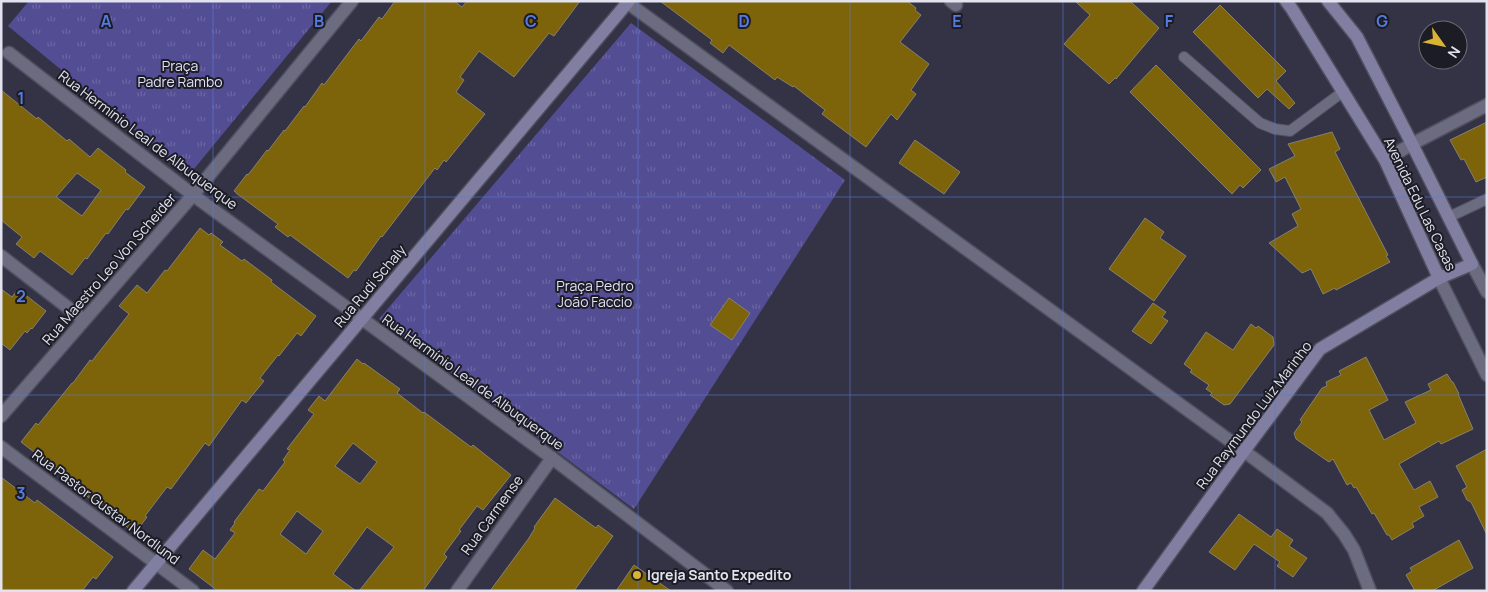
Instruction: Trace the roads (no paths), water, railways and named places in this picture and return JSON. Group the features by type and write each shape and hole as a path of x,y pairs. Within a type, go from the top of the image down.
{"street":[{"name":"Rua Maestro Leo Von Scheider","path":"1,416 194,195 352,1"},
{"name":"Avenida Edu Las Casas","path":"1286,1 1344,91 1385,160 1439,278 1487,375"},
{"name":"Avenida Edu Las Casas","path":"1328,1 1357,37 1487,292"},
{"path":"627,2 1244,450 1327,513 1354,550 1370,591"},
{"name":"Rua Rudi Schaly","path":"134,591 627,2"},
{"name":"Rua Hermínio Leal de Albuquerque","path":"9,53 194,195 552,458 727,591"},
{"path":"1385,160 1487,105"},
{"path":"1,256 84,320"},
{"name":"Rua Raymundo Luiz Marinho","path":"1143,591 1244,450 1320,349 1439,278 1472,264"},
{"name":"Rua Pastor Gustav Nordlund","path":"1,447 193,591"},
{"name":"Rua Carmense","path":"457,591 552,458"}],"lane":[{"path":"1184,57 1260,123 1276,129 1290,131 1344,91"},
{"path":"1449,216 1487,199"}],"place":[{"name":"Igreja Santo Expedito","path":"637,575"}],"park label":[{"name":"Praça Padre Rambo","path":"180,74"},
{"name":"Praça Pedro João Faccio","path":"595,294"}]}
